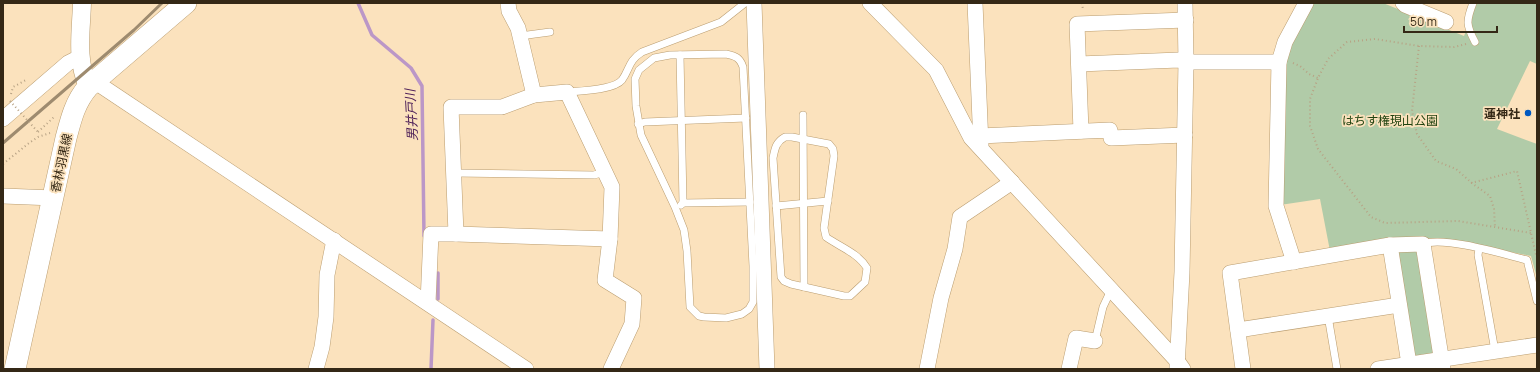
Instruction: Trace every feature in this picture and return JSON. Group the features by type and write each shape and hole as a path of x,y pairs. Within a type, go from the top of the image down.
{"main road":[{"name":"香林羽黒線","path":"15,369 72,115 79,98 91,84 186,3"}],"street":[{"path":"82,3 80,57 82,74 91,84 334,240 526,369"},
{"path":"508,3 509,11 518,28 534,95"},
{"path":"754,3 767,369"},
{"path":"870,3 936,70 971,138 981,142 1081,131 1110,130 1111,138 1185,135"},
{"path":"975,3 981,142 1012,182 1112,290 1180,367"},
{"path":"1180,367 1185,135 1185,3"},
{"path":"1294,262 1276,206 1280,60 1285,42 1306,3"},
{"path":"1403,3 1446,22"},
{"path":"1081,131 1077,24 1186,20"},
{"path":"3,119 68,63 80,57"},
{"path":"1079,64 1179,60 1186,62 1280,60"},
{"path":"456,234 455,173 451,107 502,107 534,95 567,92 612,187 610,239 605,280 634,298 632,324 611,369"},
{"path":"927,369 941,298 955,249 960,217 1012,182"},
{"path":"3,196 54,198"},
{"path":"428,303 431,234 610,239"},
{"path":"316,369 323,340 326,317 327,275 334,240"},
{"path":"1243,369 1230,273 1390,245 1423,244 1442,364"},
{"path":"1390,245 1409,364"},
{"path":"1238,330 1400,305"},
{"path":"1069,369 1076,338 1095,341"},
{"path":"1378,369 1409,364 1442,364 1495,351 1537,345"}],"lane":[{"path":"567,92 615,85 620,81 636,56 642,52 720,22 745,3"},
{"path":"1473,3 1468,16 1467,28 1475,42"},
{"path":"520,36 550,32"},
{"path":"726,54 734,56 740,60 743,67 753,266 753,302 749,309 742,314 726,318 698,316 690,307 686,239 675,207 641,135 638,124 635,79 639,70 654,58 680,55 726,54"},
{"path":"680,55 684,203"},
{"path":"802,115 804,287"},
{"path":"638,124 646,122 746,118"},
{"path":"785,137 802,139 829,144 833,149 834,156 824,228 826,237 864,262 868,268 865,282 854,294 850,296 804,287 784,281 781,277 773,158 775,145 779,140 785,137"},
{"path":"455,173 594,175 604,172"},
{"path":"776,206 828,201"},
{"path":"675,207 684,203 750,202"},
{"path":"1423,244 1430,242 1454,243 1528,260 1537,301"},
{"path":"1479,249 1478,256 1495,351"},
{"path":"1095,341 1103,307 1112,290"},
{"path":"1328,316 1336,369"}],"path":[{"path":"1475,42 1454,47 1419,46 1375,39 1347,42 1328,58 1318,78 1310,100 1310,126 1318,149 1371,217 1385,223 1458,221 1531,234"},
{"path":"1419,46 1412,111 1417,134 1436,161 1456,169 1490,196 1494,209 1495,227"},
{"path":"1280,60 1300,66 1309,74 1318,78"},
{"path":"10,101 38,132 56,115"},
{"path":"3,164 38,137 55,130"},
{"path":"1471,182 1516,171 1537,260"}],"green space":[{"name":"はちす権現山公園","path":"1314,3 1383,3 1464,36 1477,3 1537,3 1537,64 1530,61 1497,129 1537,144 1537,278 1531,256 1441,238 1390,240 1330,251 1320,199 1280,205 1285,74 1288,54 1295,37"},
{"path":"1416,250 1419,252 1435,353 1413,356 1396,252"}],"waterway":[{"name":"男井戸川","path":"358,3 372,35 411,68 422,86 424,236"},
{"name":"男井戸川","path":"438,273 438,299"},
{"name":"男井戸川","path":"431,369 433,320"}],"railway":[{"path":"3,143 134,30 162,3"}],"place":[{"name":"蓮神社","path":"1528,113"}]}
